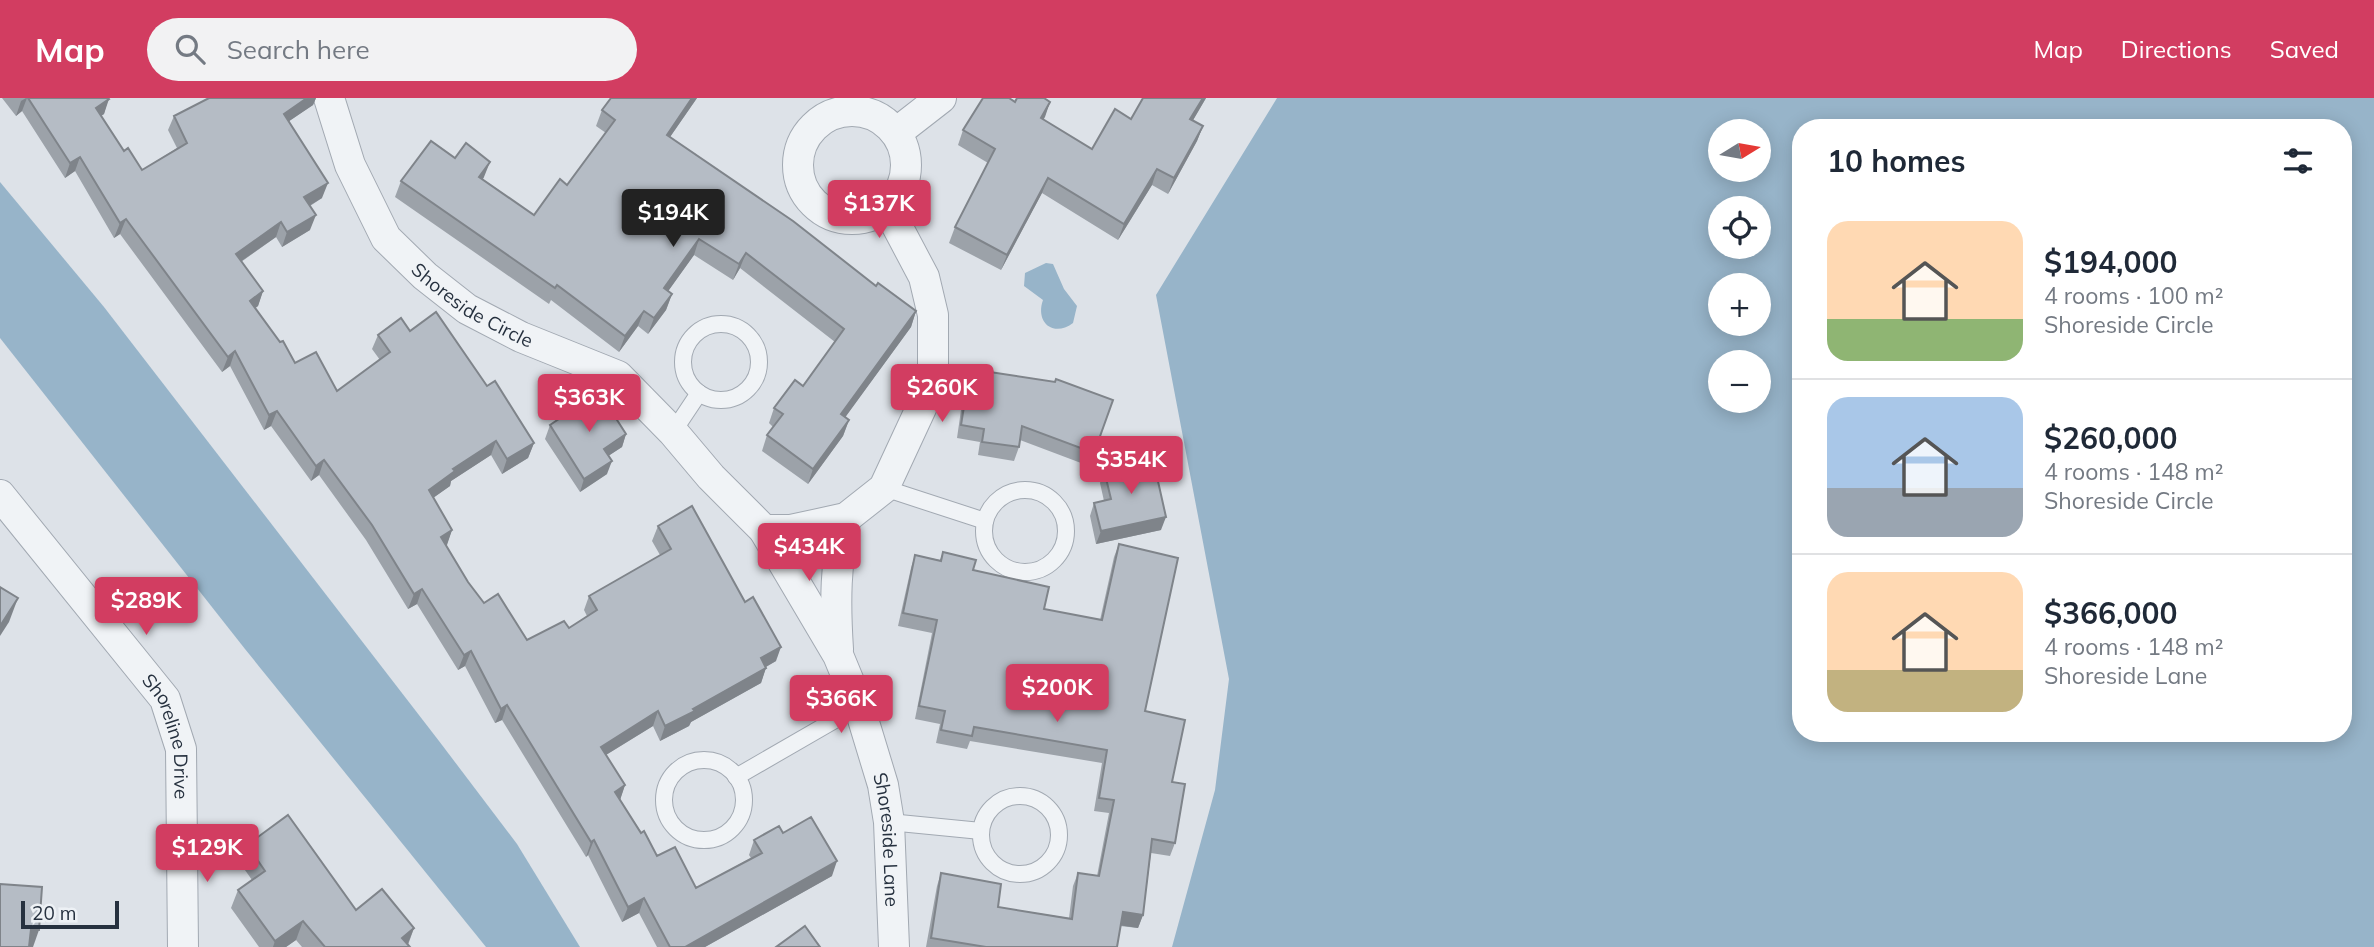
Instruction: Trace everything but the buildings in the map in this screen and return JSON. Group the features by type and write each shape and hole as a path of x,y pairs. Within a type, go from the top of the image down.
{"street":[{"name":"Shoreside Circle","path":"329,98 350,165 386,238 408,260 467,309 521,337 618,376 673,432 710,477 764,530"},
{"path":"896,133 941,98"},
{"path":"813,110 834,114 850,111 867,113 896,133 904,147 904,179 898,194 887,207 873,216 848,219 823,212 810,200 801,185 798,168 800,151 813,110"},
{"path":"764,530 791,530 846,518 884,488 929,391 933,366 933,315 924,277 887,207"},
{"name":"Shoreline Drive","path":"0,495 165,699 181,749 183,947"},
{"name":"Shoreside Lane","path":"838,655 834,593 837,554 846,518"},
{"name":"Shoreside Lane","path":"764,530 838,655 859,706 883,785 889,822 894,947"}],"lane":[{"path":"715,324 740,329 750,338 759,360 752,383 734,398 722,401 699,393 684,373 683,360 692,336 715,324"},
{"path":"673,432 699,393"},
{"path":"884,488 985,522"},
{"path":"1035,491 1057,505 1066,529 1064,543 1048,565 1021,572 1007,569 992,555 984,536 985,522 989,510 1009,492 1035,491"},
{"path":"736,777 859,706"},
{"path":"701,760 715,762 727,767 736,777 744,801 735,825 726,834 715,839 689,838 670,821 664,794 668,782 688,763 701,760"},
{"path":"1024,796 1036,799 1054,816 1058,841 1054,854 1034,871 1009,872 988,856 982,844 981,831 990,808 1000,801 1024,796"},
{"path":"889,822 981,831"}],"water":[{"path":"1277,98 2374,98 2374,947 1172,947 1215,790 1229,679 1156,295"},
{"path":"0,182 104,307 439,741 517,844 580,947 486,947 245,649 0,338"},
{"path":"1046,263 1053,264 1064,289 1077,306 1073,323 1059,329 1047,325 1042,315 1043,300 1024,286 1025,273"}]}
